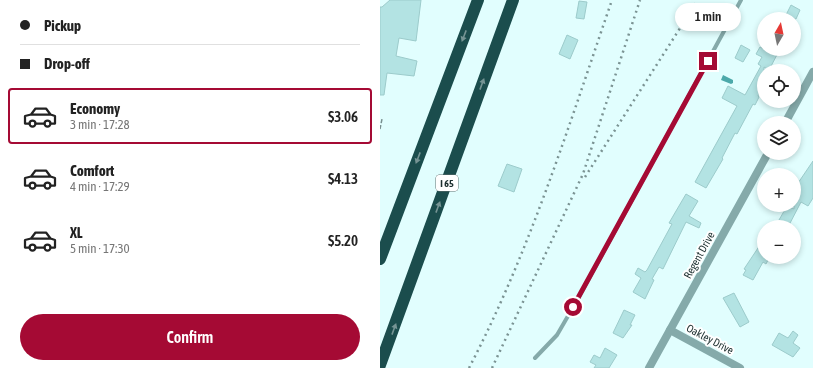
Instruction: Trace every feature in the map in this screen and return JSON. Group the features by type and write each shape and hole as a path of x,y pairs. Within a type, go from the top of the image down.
{"highway":[{"path":"380,259 478,0"},
{"name":"I 65","path":"380,365 513,0"}],"street":[{"path":"789,116 813,72"},
{"name":"Regent Drive","path":"648,368 764,160"},
{"name":"Oakley Drive","path":"670,330 740,368"}],"lane":[{"path":"535,358 557,335 579,297 741,0"}],"path":[{"path":"380,128 382,119"}],"water":[{"path":"723,75 733,80 733,83 731,84 721,80"}],"building":[{"path":"390,0 421,0 416,41 399,38 396,56 417,61 414,76 387,73 384,95 380,95 380,7"},
{"path":"579,1 587,2 584,19 576,18"},
{"path":"791,5 800,10 799,12 788,12"},
{"path":"567,35 578,40 570,59 559,54"},
{"path":"741,45 750,50 743,62 735,58"},
{"path":"760,56 776,56 772,64 758,64 762,57"},
{"path":"757,73 757,101 755,105 753,104 737,134 735,133 722,158 723,159 706,188 695,182 737,106 722,98 728,86 745,95"},
{"path":"813,161 813,198 808,206 801,202 801,179"},
{"path":"507,164 522,169 514,192 498,186"},
{"path":"686,194 698,201 689,216 701,223 699,228 686,222 663,269 659,267 652,279 654,280 645,299 633,292 641,278 635,274 638,268 645,272 647,270 672,224 669,223"},
{"path":"784,212 796,212 792,220 779,220"},
{"path":"757,250 757,264 762,264 753,280 743,275 746,270 744,269"},
{"path":"734,293 749,322 740,327 723,298"},
{"path":"624,310 635,315 630,325 632,325 623,338 613,333"},
{"path":"793,331 798,335 793,343 800,348 793,357 772,345 779,333 788,338"},
{"path":"605,348 617,355 609,368 594,368 596,365 590,362 594,355 600,358"}],"railway":[{"path":"469,368 491,324 530,233 564,141 612,0"},
{"path":"492,368 583,174 640,0"},
{"path":"585,177 698,0"}],"route":[{"path":"573,307 708,61"}]}
